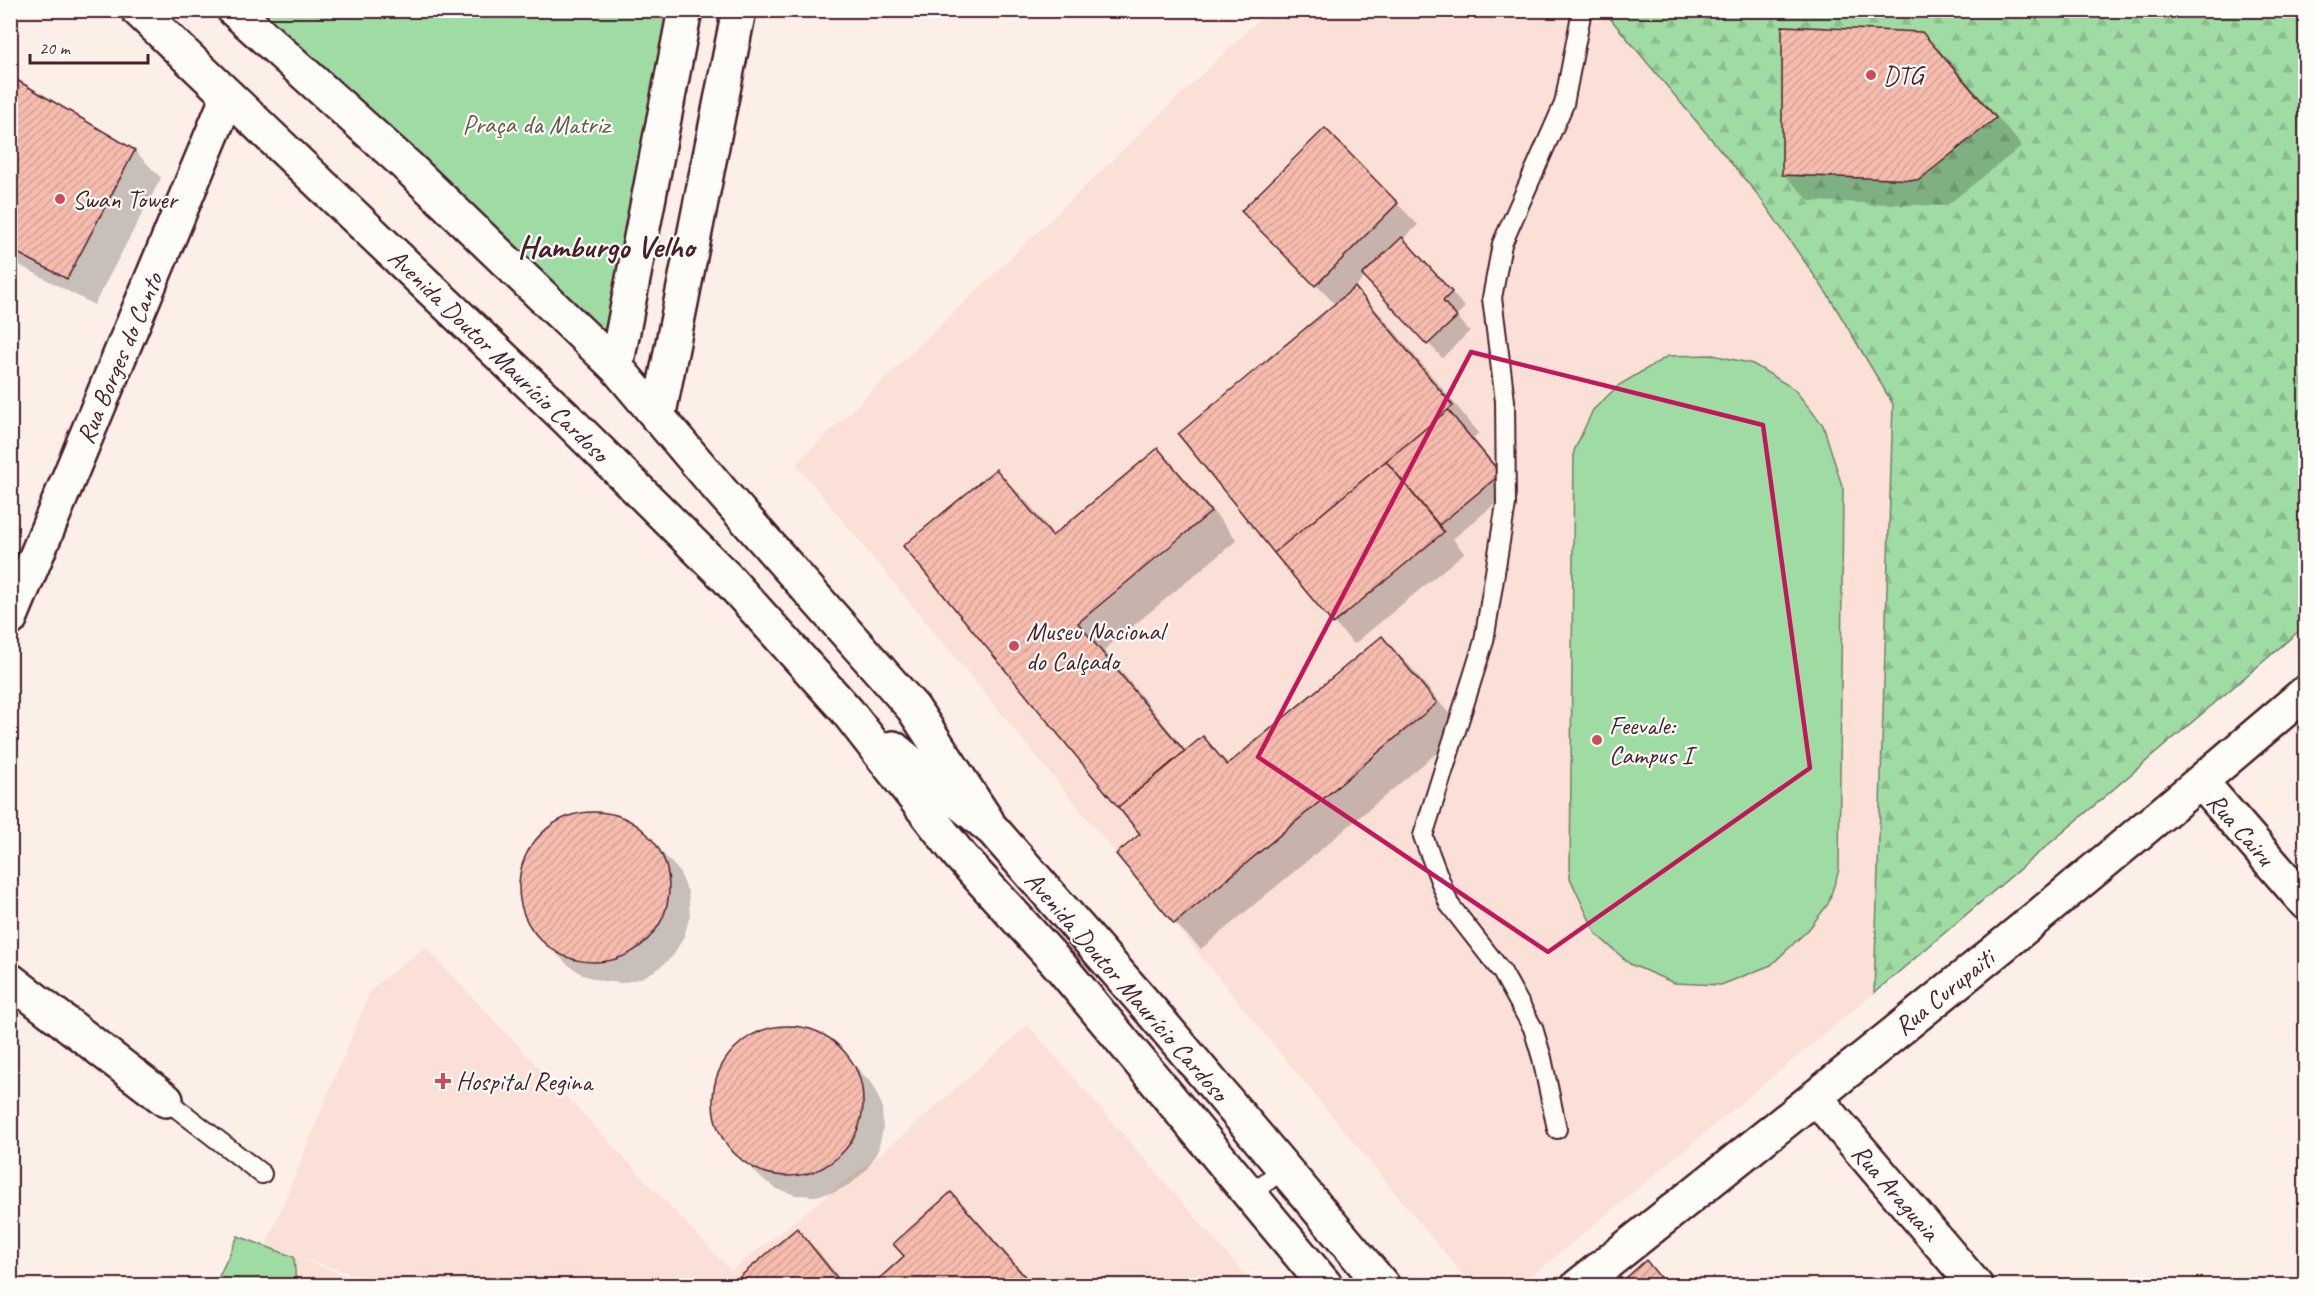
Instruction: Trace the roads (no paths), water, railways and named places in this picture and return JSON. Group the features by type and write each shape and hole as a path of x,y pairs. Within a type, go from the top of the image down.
{"street":[{"name":"Avenida Doutor Maurício Cardoso","path":"138,10 573,425 727,578 847,711 960,856 1061,967 1326,1286"},
{"path":"234,10 406,165 616,367 658,418 913,708 993,830"},
{"path":"616,367 685,10"},
{"path":"658,418 739,10"},
{"name":"Rua Borges do Canto","path":"10,619 228,96"},
{"name":"Rua Curupaiti","path":"1578,1286 1815,1098 2201,782 2306,693"},
{"name":"Avenida Doutor Maurício Cardoso","path":"847,711 993,830 1152,1012 1383,1286"},
{"name":"Rua Cairu","path":"2201,782 2306,903"},
{"path":"10,980 166,1100"},
{"path":"1122,1039 1152,1012"},
{"name":"Rua Araguaia","path":"1815,1098 1976,1286"}],"lane":[{"path":"1557,1130 1542,1058 1533,1028 1502,972 1449,904 1423,836 1484,641 1506,504 1505,400 1492,298 1502,244 1564,104 1582,10"},
{"path":"166,1100 262,1174"},
{"path":"1251,1194 1284,1168"}],"place":[{"name":"DTG","path":"1871,75"},
{"name":"Swan Tower","path":"60,199"},
{"name":"Museu Nacional do Calçado","path":"1014,646"},
{"name":"Feevale: Campus I","path":"1597,740"},
{"name":"Hospital Regina","path":"443,1081"}],"district":[{"name":"Hamburgo Velho","path":"606,246"}],"park label":[{"name":"Praça da Matriz","path":"536,124"}]}
